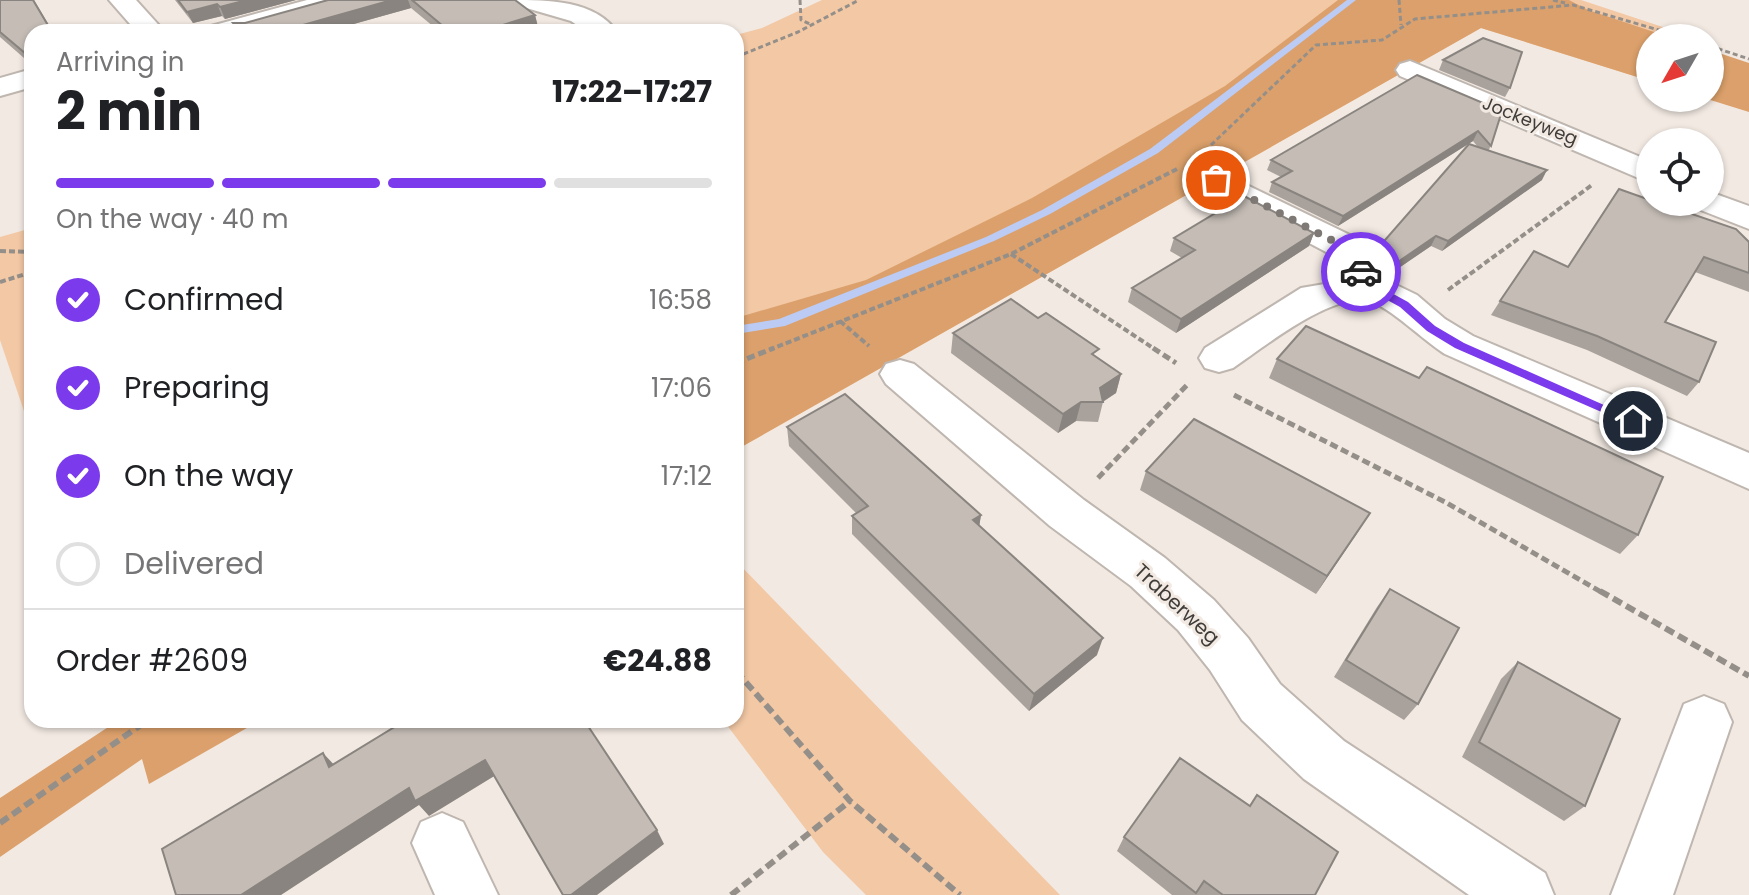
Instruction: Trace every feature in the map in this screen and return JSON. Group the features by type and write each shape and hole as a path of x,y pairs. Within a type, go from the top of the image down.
{"street":[{"path":"122,0 144,24"},
{"path":"249,24 336,0"},
{"path":"525,0 580,15 593,24"},
{"name":"Jockeyweg","path":"1410,70 1636,167"},
{"path":"0,87 24,80"},
{"path":"1216,180 1341,245 1388,296 1459,345 1749,472"},
{"path":"1724,208 1749,219"},
{"path":"1208,367 1314,297 1388,296"},
{"name":"Traberweg","path":"900,374 1067,513 1148,572 1196,615 1229,654 1261,702 1324,760 1523,895"},
{"path":"1642,895 1704,722"}],"path":[{"path":"800,0 801,20 812,25"},
{"path":"744,54 812,25 859,0"},
{"path":"1399,0 1401,25"},
{"path":"1553,0 1573,5"},
{"path":"1586,7 1641,24"},
{"path":"1724,51 1749,59"},
{"path":"1388,296 1453,289 1636,168"},
{"path":"0,251 24,252"},
{"path":"1011,254 1749,676"},
{"path":"0,282 24,274"},
{"path":"744,360 840,321"},
{"path":"1067,513 1208,367"},
{"path":"744,680 850,801 960,895"},
{"path":"0,823 137,728"},
{"path":"731,895 850,801"}],"shaded area":[{"path":"822,0 1581,0 1654,24 1636,24 1636,77 1481,28 744,445 744,33 762,28"},
{"path":"1338,0 1569,0 1588,10 1636,26 1636,77 1481,28 744,445 744,316 866,280 1032,198 1225,86"},
{"path":"1724,55 1749,63 1749,112 1724,104"},
{"path":"24,230 24,411 0,340 0,237"},
{"path":"744,569 1060,895 866,895 823,852 729,728 744,728"},
{"path":"107,728 247,728 149,784 142,759 0,857 0,798"}],"building":[{"path":"0,0 33,0 47,24 24,24 24,52 0,32"},
{"path":"178,0 247,0 187,12"},
{"path":"328,0 392,0 307,24 233,23 245,23"},
{"path":"412,0 515,0 535,15 506,24 440,24"},
{"path":"1483,38 1522,52 1510,88 1443,60"},
{"path":"1417,75 1502,111 1491,146 1478,131 1343,216 1272,182 1292,171 1271,160"},
{"path":"1469,144 1547,170 1448,241 1436,236 1392,266 1378,248"},
{"path":"1619,189 1636,195 1636,216 1698,216 1736,229 1749,242 1749,273 1704,257 1665,322 1716,342 1699,382 1597,336 1500,301 1534,251 1568,267"},
{"path":"1244,196 1314,233 1181,319 1132,288 1195,250 1174,238"},
{"path":"1011,299 1038,318 1046,313 1099,349 1092,354 1121,374 1100,388 1103,402 1081,402 1063,414 953,333"},
{"path":"1306,326 1419,378 1427,367 1663,477 1638,535 1277,359"},
{"path":"845,394 981,515 973,520 1103,638 1034,694 852,516 868,506 787,427"},
{"path":"1194,419 1370,513 1327,576 1146,471"},
{"path":"1390,589 1459,628 1418,704 1346,660"},
{"path":"1518,662 1620,719 1585,806 1479,742"},
{"path":"393,728 589,728 657,830 571,895 563,895 485,760 415,801 409,788 241,895 176,895 162,849 323,753 329,767"},
{"path":"1180,758 1250,806 1257,795 1338,852 1315,895 1223,895 1204,881 1196,893 1124,837"}],"waterway":[{"path":"744,329 781,323 990,239 1046,212 1154,151 1352,0"}],"way so far":[{"path":"1216,180 1341,245 1361,272"}],"route":[{"path":"1361,272 1373,288 1404,304 1431,328 1459,345 1633,421"}]}
